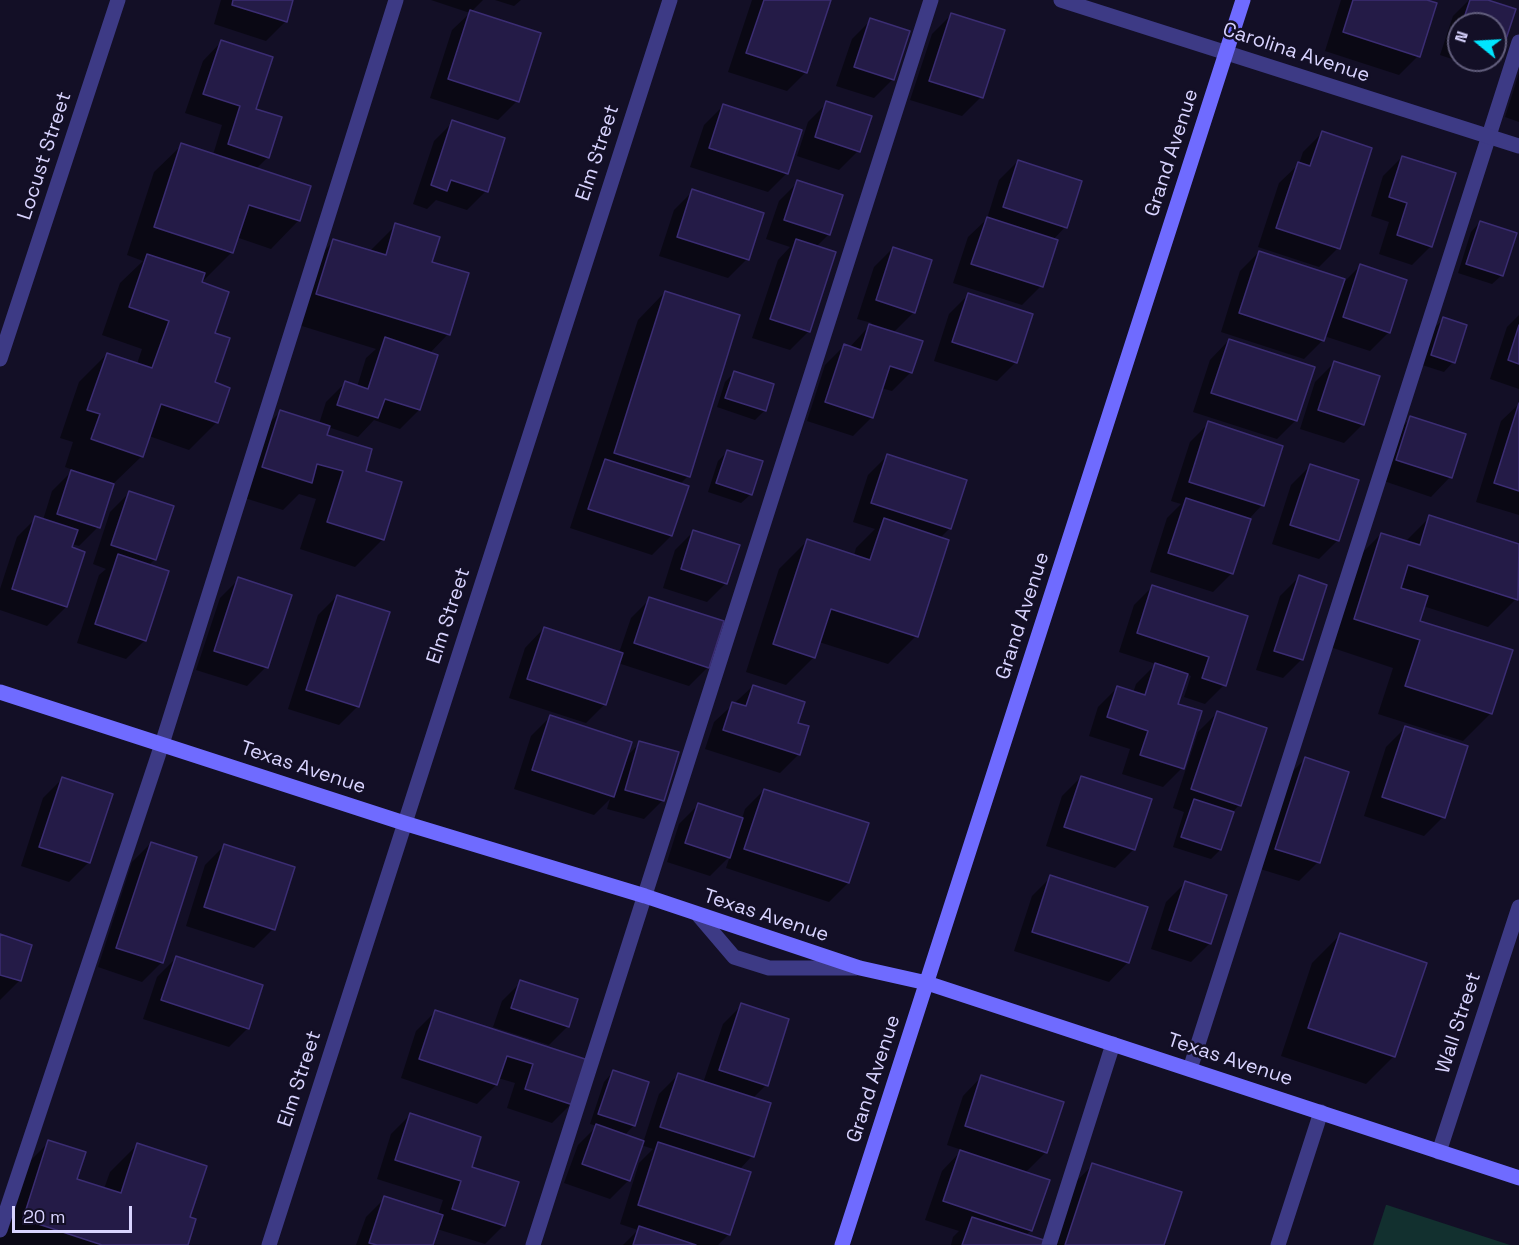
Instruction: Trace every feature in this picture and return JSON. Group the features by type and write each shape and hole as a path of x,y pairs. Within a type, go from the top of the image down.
{"street":[{"name":"Locust Street","path":"0,359 118,0"},
{"path":"0,1230 162,744 396,0"},
{"name":"Elm Street","path":"269,1245 670,0"},
{"path":"533,1245 931,0"},
{"name":"Carolina Avenue","path":"1061,0 1519,146"},
{"name":"Grand Avenue","path":"842,1245 1243,0"},
{"path":"1190,1069 1519,42"},
{"name":"Texas Avenue","path":"0,692 404,823 645,896 699,916 860,968 927,983 1519,1178"},
{"name":"Wall Street","path":"1439,1152 1519,908"},
{"path":"699,916 734,957 769,968 860,968"},
{"path":"1049,1245 1113,1044"},
{"path":"1278,1245 1321,1112"}],"green space":[{"path":"1387,1205 1510,1245 1373,1245"}],"building":[{"path":"233,0 293,0 287,22 232,5"},
{"path":"764,0 831,0 807,73 746,53"},
{"path":"1353,0 1427,0 1437,3 1420,57 1343,32"},
{"path":"1470,0 1488,0 1516,9 1507,36 1507,12 1466,12"},
{"path":"470,10 541,33 519,102 448,79"},
{"path":"951,13 1005,30 983,98 929,81"},
{"path":"870,18 910,31 894,80 854,67"},
{"path":"221,40 273,57 256,109 282,117 269,158 228,144 240,106 203,94"},
{"path":"826,101 872,116 860,152 815,137"},
{"path":"723,104 802,130 788,174 709,148"},
{"path":"452,120 505,138 488,192 451,180 447,191 431,185"},
{"path":"1322,131 1372,148 1340,249 1276,228 1298,162 1310,166"},
{"path":"181,143 311,186 300,221 249,205 233,253 154,227"},
{"path":"1402,156 1456,173 1432,247 1397,235 1407,203 1389,197"},
{"path":"1018,160 1082,181 1067,228 1003,207"},
{"path":"797,180 843,195 830,235 784,220"},
{"path":"692,189 764,213 749,260 677,237"},
{"path":"987,217 1058,240 1043,287 971,264"},
{"path":"1480,221 1517,233 1503,276 1466,264"},
{"path":"395,223 440,237 432,262 469,273 450,335 316,294 333,239 386,255"},
{"path":"796,239 836,252 810,332 770,319"},
{"path":"893,247 932,260 915,313 876,300"},
{"path":"1259,251 1345,279 1324,341 1239,313"},
{"path":"147,254 205,273 202,282 229,292 215,333 230,338 215,382 230,388 218,423 161,404 143,457 91,439 100,414 87,410 107,353 152,368 169,321 129,307"},
{"path":"1360,264 1407,280 1390,333 1343,317"},
{"path":"665,291 740,315 690,477 614,453"},
{"path":"968,293 1033,314 1017,363 952,342"},
{"path":"1443,317 1467,325 1455,363 1431,355"},
{"path":"869,324 923,341 912,373 890,366 873,418 825,402 844,344 861,350"},
{"path":"1519,325 1519,364 1508,360"},
{"path":"385,337 438,355 420,410 385,399 378,418 337,405 345,381 368,389"},
{"path":"1229,339 1315,367 1297,421 1211,393"},
{"path":"1334,361 1380,376 1364,425 1318,410"},
{"path":"734,371 774,384 766,411 725,398"},
{"path":"1519,403 1519,491 1494,483"},
{"path":"280,410 330,426 327,435 372,449 366,471 402,482 384,540 327,522 343,471 317,464 312,483 262,467"},
{"path":"1410,416 1466,434 1452,478 1396,460"},
{"path":"1208,421 1283,446 1264,506 1189,482"},
{"path":"727,450 763,461 752,495 716,483"},
{"path":"887,454 967,480 951,529 871,503"},
{"path":"605,459 689,486 672,536 588,509"},
{"path":"1310,464 1359,480 1339,541 1290,525"},
{"path":"71,470 114,484 100,528 57,514"},
{"path":"129,491 174,506 156,560 111,545"},
{"path":"1186,498 1251,519 1233,574 1168,553"},
{"path":"1429,515 1519,544 1518,600 1408,565 1401,588 1428,596 1420,621 1513,650 1492,714 1405,686 1420,640 1354,619 1381,533 1420,545"},
{"path":"35,516 78,530 72,547 85,552 67,607 12,589"},
{"path":"884,518 949,540 918,637 831,609 815,658 773,644 807,539 870,560"},
{"path":"693,530 740,545 727,584 681,569"},
{"path":"118,554 169,571 146,641 95,624"},
{"path":"1299,575 1327,585 1303,660 1274,651"},
{"path":"238,577 292,595 268,668 214,651"},
{"path":"1152,585 1248,616 1226,686 1202,678 1209,657 1137,633"},
{"path":"337,595 390,612 359,707 306,690"},
{"path":"649,597 724,621 709,668 634,643"},
{"path":"544,627 623,653 606,705 527,679"},
{"path":"1155,663 1188,674 1178,704 1202,711 1184,769 1140,755 1148,731 1107,717 1117,686 1145,695"},
{"path":"753,685 805,702 798,723 809,726 800,755 723,730 732,702 746,706"},
{"path":"1217,711 1267,728 1241,806 1191,789"},
{"path":"550,715 632,742 614,797 532,770"},
{"path":"1405,726 1468,746 1445,818 1382,797"},
{"path":"639,741 679,752 664,801 625,790"},
{"path":"1305,757 1349,772 1320,863 1275,849"},
{"path":"1081,776 1152,799 1135,850 1064,827"},
{"path":"62,777 113,794 90,863 39,847"},
{"path":"764,789 869,823 849,883 744,849"},
{"path":"1194,799 1234,812 1221,850 1181,837"},
{"path":"698,803 743,818 730,858 685,843"},
{"path":"151,842 197,857 163,963 116,948"},
{"path":"224,844 295,867 275,930 204,907"},
{"path":"1050,875 1148,907 1129,963 1032,932"},
{"path":"1185,881 1227,895 1211,944 1169,930"},
{"path":"1340,933 1427,963 1395,1057 1308,1028"},
{"path":"0,934 32,945 21,981 0,975"},
{"path":"176,956 263,985 249,1029 161,1000"},
{"path":"520,980 578,999 569,1027 511,1008"},
{"path":"741,1003 789,1019 768,1086 719,1070"},
{"path":"435,1010 588,1060 573,1105 525,1089 533,1064 507,1056 497,1085 419,1059"},
{"path":"613,1070 649,1082 635,1126 598,1114"},
{"path":"678,1073 771,1103 754,1157 660,1127"},
{"path":"981,1075 1064,1102 1047,1153 965,1126"},
{"path":"410,1113 481,1137 472,1167 519,1182 505,1226 452,1209 461,1181 395,1160"},
{"path":"596,1124 644,1141 630,1181 582,1164"},
{"path":"48,1140 86,1152 77,1179 121,1193 137,1143 207,1166 190,1217 196,1219 188,1245 102,1245 23,1219"},
{"path":"658,1142 751,1172 730,1235 638,1205"},
{"path":"960,1150 1050,1180 1032,1231 943,1201"},
{"path":"1092,1163 1182,1192 1164,1245 1065,1245"},
{"path":"384,1196 443,1215 433,1245 369,1243"},
{"path":"972,1217 1047,1241 1045,1245 962,1245"},
{"path":"639,1226 696,1245 633,1245"}]}
